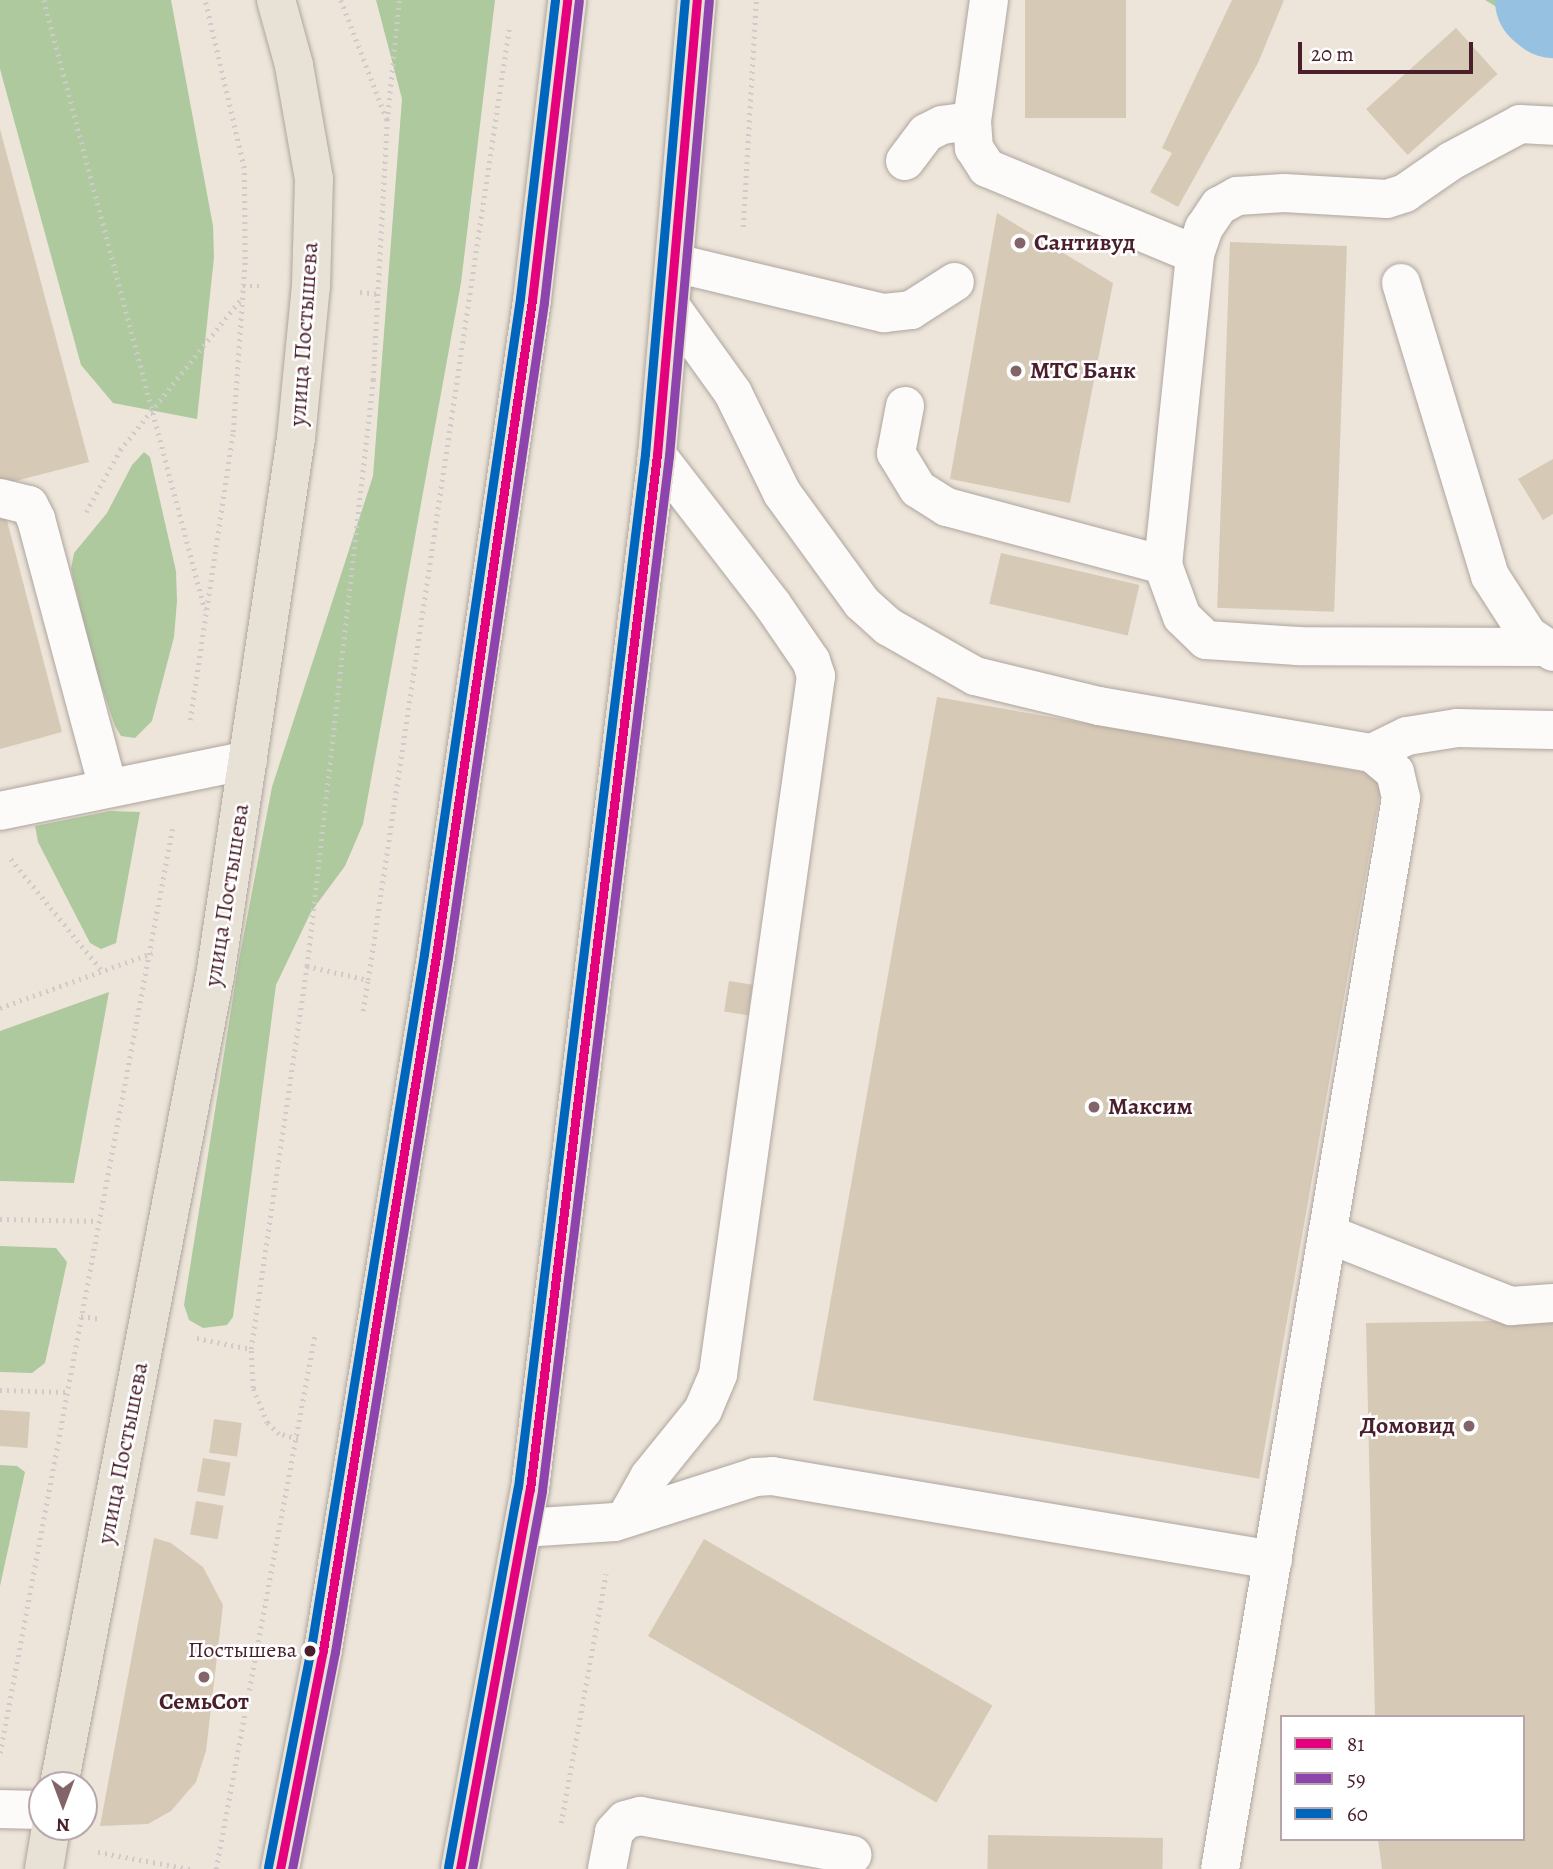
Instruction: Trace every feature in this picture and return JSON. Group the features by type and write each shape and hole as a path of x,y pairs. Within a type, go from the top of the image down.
{"main road":[{"name":"улица Постышева","path":"62,1771 215,976 296,438 311,272 314,179 294,65 276,0"},
{"path":"280,1869 323,1650 436,956 532,300 567,0"},
{"path":"460,1869 523,1528 657,455 698,0"},
{"path":"44,1869 49,1841"}],"lane":[{"path":"989,0 972,121 974,148 987,169 1195,254"},
{"path":"905,161 926,133 972,121"},
{"path":"1550,650 1298,646 1206,640 1182,617 1163,565 1195,254 1204,228 1219,206 1237,196 1284,193 1387,198 1405,193 1451,161 1520,124 1553,127"},
{"path":"675,263 884,313 911,310 955,282"},
{"path":"1401,283 1490,576 1528,635 1550,650"},
{"path":"672,308 733,393 782,493 862,603 889,627 975,676 1099,706 1372,753 1395,772 1401,798 1220,1869"},
{"path":"905,406 896,453 918,489 947,507 1163,565"},
{"path":"620,1520 649,1478 703,1410 718,1374 816,676 811,661 772,604 657,455"},
{"path":"0,498 29,505 44,548 108,788"},
{"path":"1372,753 1407,736 1457,729 1553,730"},
{"path":"0,811 248,761"},
{"path":"1328,1234 1511,1306 1553,1303"},
{"path":"523,1528 620,1520 755,1478 772,1476 1273,1560"},
{"path":"0,1809 28,1810"},
{"path":"607,1869 614,1832 625,1820 640,1816 852,1855"}],"path":[{"path":"44,0 206,614"},
{"path":"0,1754 66,1392 152,952 233,432 242,297 244,167 205,0"},
{"path":"341,0 387,121"},
{"path":"298,1439 279,1434 267,1423 253,1388 251,1349 307,966 372,393 387,121 399,0"},
{"path":"363,1011 510,25"},
{"path":"44,548 76,526 120,450 242,297"},
{"path":"0,856 10,858 103,972"},
{"path":"0,1008 152,952"},
{"path":"307,966 368,980"},
{"path":"0,1219 99,1221"},
{"path":"216,1869 298,1439 315,1334"},
{"path":"0,1390 66,1392"},
{"path":"560,1829 620,1520"}],"green space":[{"path":"0,0 171,0 213,226 214,257 197,419 113,403 81,365 0,69"},
{"path":"376,0 495,0 461,283 363,824 345,866 311,912 276,985 233,1317 227,1325 203,1328 189,1320 184,1305 239,960 272,787 373,476 402,99"},
{"path":"1485,0 1553,0 1553,41"},
{"path":"144,452 150,457 176,571 177,601 174,637 152,721 135,738 121,736 115,726 91,655 71,569 74,553 107,513 132,465"},
{"path":"110,811 140,812 116,943 101,949 90,943 38,842 35,826"},
{"path":"109,992 74,1183 0,1181 0,1031"},
{"path":"0,1246 56,1248 67,1262 45,1363 32,1373 0,1372"},
{"path":"0,1465 17,1466 25,1472 0,1586"}],"building":[{"path":"1025,0 1126,0 1126,118 1025,118"},
{"path":"1232,0 1284,0 1258,63 1178,207 1150,192 1172,153 1162,148"},
{"path":"1456,28 1497,74 1408,155 1366,109"},
{"path":"0,129 89,462 0,485"},
{"path":"997,213 1113,283 1070,503 950,479"},
{"path":"1230,242 1347,246 1334,612 1217,608"},
{"path":"1553,459 1553,514 1543,520 1518,479"},
{"path":"5,513 62,732 0,749 0,515"},
{"path":"1001,553 1139,585 1128,636 989,604"},
{"name":"Максим","path":"937,697 1383,776 1259,1479 813,1400"},
{"path":"729,981 753,985 748,1015 724,1012"},
{"path":"1553,1320 1553,1869 1382,1869 1378,1841 1525,1841 1525,1715 1375,1715 1366,1323"},
{"path":"0,1410 30,1412 27,1448 0,1446"},
{"path":"214,1419 242,1423 237,1457 209,1453"},
{"path":"203,1458 231,1463 225,1496 197,1491"},
{"path":"196,1501 224,1506 218,1539 190,1534"},
{"path":"154,1538 171,1543 203,1567 223,1605 206,1751 196,1782 171,1811 148,1824 100,1826"},
{"path":"704,1539 992,1705 936,1802 648,1636"},
{"path":"988,1835 1163,1838 1162,1869 987,1869"}],"waterway":[{"path":"1547,0 1553,5"}],"transit line":[{"name":"60","path":"268,1867 311,1648 424,954 520,298 555,0"},
{"name":"81","path":"280,1869 323,1650 436,956 532,300 567,0"},
{"name":"60","path":"448,1867 518,1487 645,454 685,0"},
{"name":"81","path":"460,1869 530,1489 657,455 697,0"},
{"name":"59","path":"292,1869 335,1652 448,958 544,302 579,1"},
{"name":"59","path":"472,1869 542,1490 669,456 709,1"}],"place":[{"name":"Сантивуд","path":"1020,243"},
{"name":"МТС Банк","path":"1016,371"},
{"name":"Максим","path":"1094,1107"},
{"name":"Домовид","path":"1469,1426"},
{"name":"Постышева","path":"310,1651"},
{"name":"СемьСот","path":"204,1677"}]}
